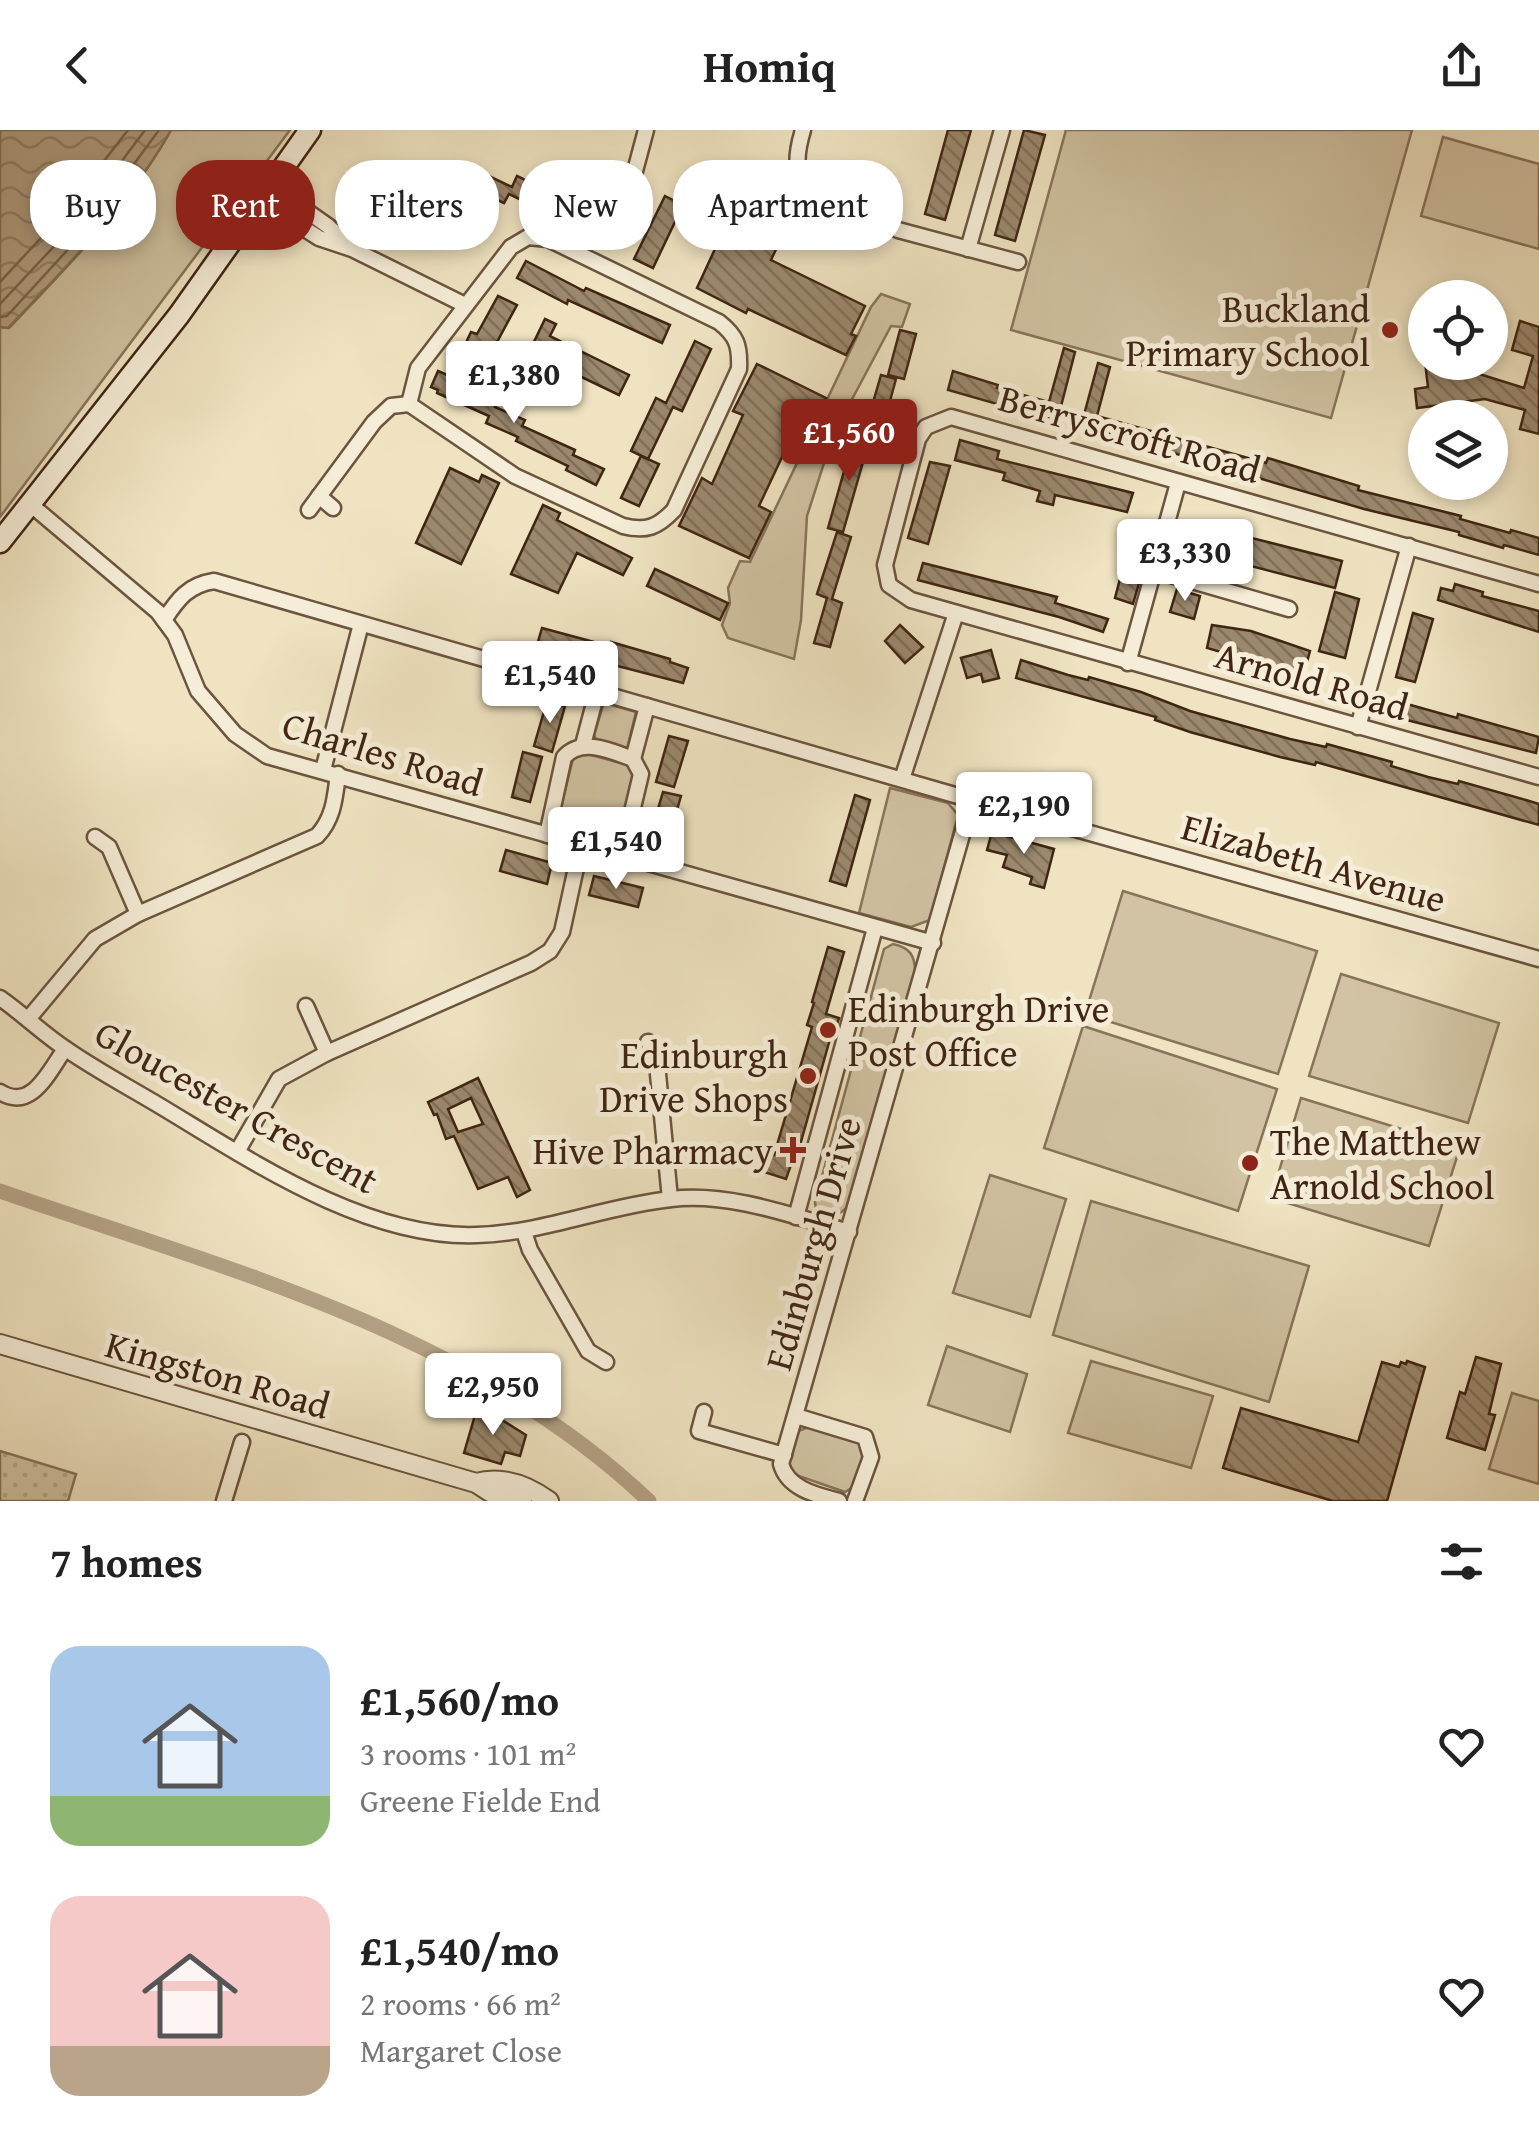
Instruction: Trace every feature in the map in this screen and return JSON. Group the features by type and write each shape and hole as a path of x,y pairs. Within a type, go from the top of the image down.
{"main road":[{"path":"289,160 310,130"},
{"path":"0,542 225,250"}],"street":[{"path":"638,160 646,130"},
{"path":"796,160 803,130"},
{"path":"968,248 1002,130"},
{"path":"903,231 1018,262"},
{"path":"315,235 352,248 465,305"},
{"path":"309,510 374,422 390,406 410,404 515,476 623,526 640,530 660,524 674,510 739,369 740,351 735,335 707,316 548,240 528,237 511,247 418,368 410,404"},
{"name":"Berryscroft Road","path":"896,592 885,576 887,548 918,439 933,424 950,417 1539,584"},
{"path":"1128,663 1178,482"},
{"path":"319,496 332,508"},
{"name":"Charles Road","path":"30,504 164,620 175,635 198,692 235,734 267,756 933,943"},
{"path":"1358,727 1409,546"},
{"path":"1154,570 1289,610"},
{"name":"Elizabeth Avenue","path":"164,620 180,597 196,584 214,581 972,800 1539,958"},
{"name":"Arnold Road","path":"896,592 1128,663 1539,777"},
{"path":"902,779 956,613"},
{"path":"323,770 362,624"},
{"path":"584,745 597,692"},
{"path":"633,759 648,706"},
{"path":"547,835 564,757 572,748 584,745 633,759 640,766 640,785 622,854"},
{"path":"29,1018 95,939 138,914 318,836 327,825 338,774"},
{"name":"Edinburgh Drive","path":"784,1455 972,800"},
{"path":"95,837 109,848 138,914"},
{"path":"237,1152 280,1079 326,1053 550,951 562,932 581,845"},
{"path":"796,1216 875,928"},
{"name":"Gloucester Crescent","path":"0,998 65,1049 237,1152 381,1222 426,1232 474,1236 524,1232 670,1199 736,1202 849,1232"},
{"path":"306,1006 326,1053"},
{"path":"648,1042 656,1053 670,1199"},
{"name":"Gloucester Crescent","path":"0,1092 18,1099 29,1096 65,1049"},
{"path":"524,1232 530,1250 588,1351 606,1362"},
{"name":"Kingston Road","path":"0,1344 474,1492 522,1501"},
{"path":"704,1412 699,1431 784,1455 784,1475 804,1490 832,1500"},
{"path":"796,1416 864,1437 871,1457 855,1501"},
{"path":"224,1501 242,1442"},
{"name":"Kingston Road","path":"474,1492 494,1478 534,1490 549,1501"}],"shaded area":[{"path":"171,130 290,130 268,160 176,160 176,250 200,250 0,517 0,327 9,328 82,250 156,250 155,157"},
{"path":"1066,130 1412,130 1331,418 1011,330"},
{"path":"1443,137 1539,164 1539,249 1421,216"},
{"path":"881,294 910,304 902,327 891,326 833,435 807,516 801,620 794,659 728,638 722,625 730,603 728,588 740,561 750,562 871,307"},
{"path":"604,703 636,712 627,749 597,741 594,735"},
{"path":"584,753 631,766 634,771 619,841 563,826 558,818 573,759"},
{"path":"890,788 948,803 958,815 930,920 911,927 859,913"},
{"path":"1123,891 1317,951 1278,1074 1085,1014"},
{"path":"893,944 910,953 915,972 848,1206 834,1214 816,1211 815,1202 884,949"},
{"path":"1341,974 1499,1023 1468,1123 1309,1076"},
{"path":"1083,1026 1277,1089 1238,1211 1044,1148"},
{"path":"1301,1098 1460,1147 1429,1246 1271,1198"},
{"path":"990,1175 1066,1199 1030,1317 953,1293"},
{"path":"1091,1201 1309,1266 1269,1402 1053,1335"},
{"path":"947,1346 1027,1374 1010,1432 928,1405"},
{"path":"1091,1361 1213,1396 1191,1468 1068,1433"},
{"path":"1512,1393 1539,1401 1539,1484 1489,1469"},
{"path":"809,1427 858,1439 865,1452 853,1487 845,1492 793,1474 788,1468 798,1431"},
{"path":"0,1451 76,1474 68,1501 0,1501"}],"water":[{"path":"0,130 171,130 153,160 30,160 30,250 81,250 8,328 0,327"}],"building":[{"path":"948,130 971,130 945,220 925,214"},
{"path":"1024,130 1045,135 1015,241 995,235"},
{"path":"519,177 519,199 509,194 504,203 499,201 499,181 512,187"},
{"path":"665,196 673,200 673,226 653,268 634,259 638,250 653,250 653,220"},
{"path":"714,250 776,250 771,260 865,306 846,355 697,288"},
{"path":"526,261 584,291 586,288 670,325 662,343 568,300 567,304 517,278"},
{"path":"498,296 517,305 490,355 483,356 464,347 471,332 477,334"},
{"path":"545,319 556,324 550,336 629,375 619,395 540,357 531,376 520,371"},
{"path":"1520,321 1539,327 1539,434 1520,429 1525,410 1508,405 1508,400 1416,400 1415,389 1428,387 1427,380 1498,380 1524,388 1533,356 1512,350"},
{"path":"900,330 916,334 904,379 888,375"},
{"path":"695,341 711,349 682,411 673,407 648,459 631,451 656,398 666,403"},
{"path":"1064,348 1075,352 1058,418 948,390 953,371 1049,402"},
{"path":"1098,363 1110,367 1097,416 1266,463 1268,458 1359,486 1358,490 1539,538 1539,555 1364,509 1081,426"},
{"path":"757,364 826,398 804,444 791,438 759,506 771,512 749,558 679,526 702,478 712,484 743,415 733,411"},
{"path":"438,371 499,398 495,407 525,420 522,426 575,450 573,455 604,469 596,485 566,470 568,466 516,441 518,437 486,423 489,416 437,393 431,387"},
{"path":"881,375 896,379 879,441 863,437"},
{"path":"854,436 869,441 843,532 828,528"},
{"path":"960,440 999,451 997,459 1133,493 1127,512 1055,495 1053,505 1037,501 1040,491 1003,480 1005,473 955,460"},
{"path":"641,456 659,464 639,506 621,498"},
{"path":"930,462 950,466 928,544 908,538"},
{"path":"450,468 479,482 482,475 499,483 461,564 416,543"},
{"path":"543,505 560,513 557,520 632,558 623,575 577,553 558,593 511,574"},
{"path":"1192,524 1228,538 1229,535 1252,542 1252,538 1342,561 1335,588 1186,549"},
{"path":"837,532 851,537 832,599 842,603 830,647 814,643 827,598 817,594"},
{"path":"1132,533 1152,538 1133,604 1115,598"},
{"path":"923,563 1057,597 1055,603 1108,619 1103,632 918,580"},
{"path":"655,569 728,603 720,620 647,586"},
{"path":"1455,584 1483,592 1482,596 1539,611 1539,632 1438,600 1441,588 1453,591"},
{"path":"1177,589 1200,596 1194,619 1170,612"},
{"path":"1335,592 1359,599 1345,658 1319,651"},
{"path":"1413,613 1433,619 1415,682 1396,677"},
{"path":"900,625 923,647 905,663 885,641"},
{"path":"1212,625 1251,631 1310,651 1303,676 1207,648"},
{"path":"542,628 594,642 611,642 688,668 683,683 537,645"},
{"path":"991,650 999,678 983,682 981,674 967,678 961,658"},
{"path":"1021,660 1141,692 1190,711 1290,739 1326,747 1327,744 1392,762 1391,766 1428,777 1458,784 1459,781 1539,804 1539,825 1316,762 1315,765 1280,757 1190,732 1155,720 1156,717 1016,678"},
{"path":"547,701 565,706 552,752 534,746"},
{"path":"1407,704 1539,737 1536,753 1403,719"},
{"path":"669,736 688,741 674,787 656,782"},
{"path":"523,752 542,757 530,802 512,797"},
{"path":"663,792 681,796 668,841 650,836"},
{"path":"855,795 870,800 846,886 830,881"},
{"path":"992,832 1054,849 1044,888 1030,884 1032,877 1003,867 1007,855 987,850"},
{"path":"506,850 552,863 547,884 500,871"},
{"path":"594,876 643,888 638,907 589,895"},
{"name":"Edinburgh Drive Shops","path":"828,947 844,952 826,1014 839,1018 795,1163 792,1162 786,1179 764,1172 769,1153 774,1155 812,1027 807,1025"},
{"path":"478,1078 530,1190 517,1197 508,1177 478,1189 454,1136 446,1139 428,1102","holes":["471,1098 483,1124 458,1132 448,1109"]},
{"path":"1476,1357 1501,1364 1489,1414 1495,1415 1485,1450 1447,1438 1460,1392 1465,1394"},
{"path":"1407,1361 1425,1367 1387,1501 1333,1501 1223,1468 1241,1408 1358,1442 1382,1362 1399,1367"},
{"path":"478,1405 526,1435 520,1456 505,1452 501,1464 464,1453"}],"waterway":[{"path":"0,1191 258,1279 425,1349 505,1392 580,1442 649,1501"}],"place":[{"name":"Buckland Primary School","path":"1390,330"},
{"name":"Edinburgh Drive Post Office","path":"828,1030"},
{"name":"Edinburgh Drive Shops","path":"808,1076"},
{"name":"Hive Pharmacy","path":"793,1150"},
{"name":"The Matthew Arnold School","path":"1250,1163"}]}
